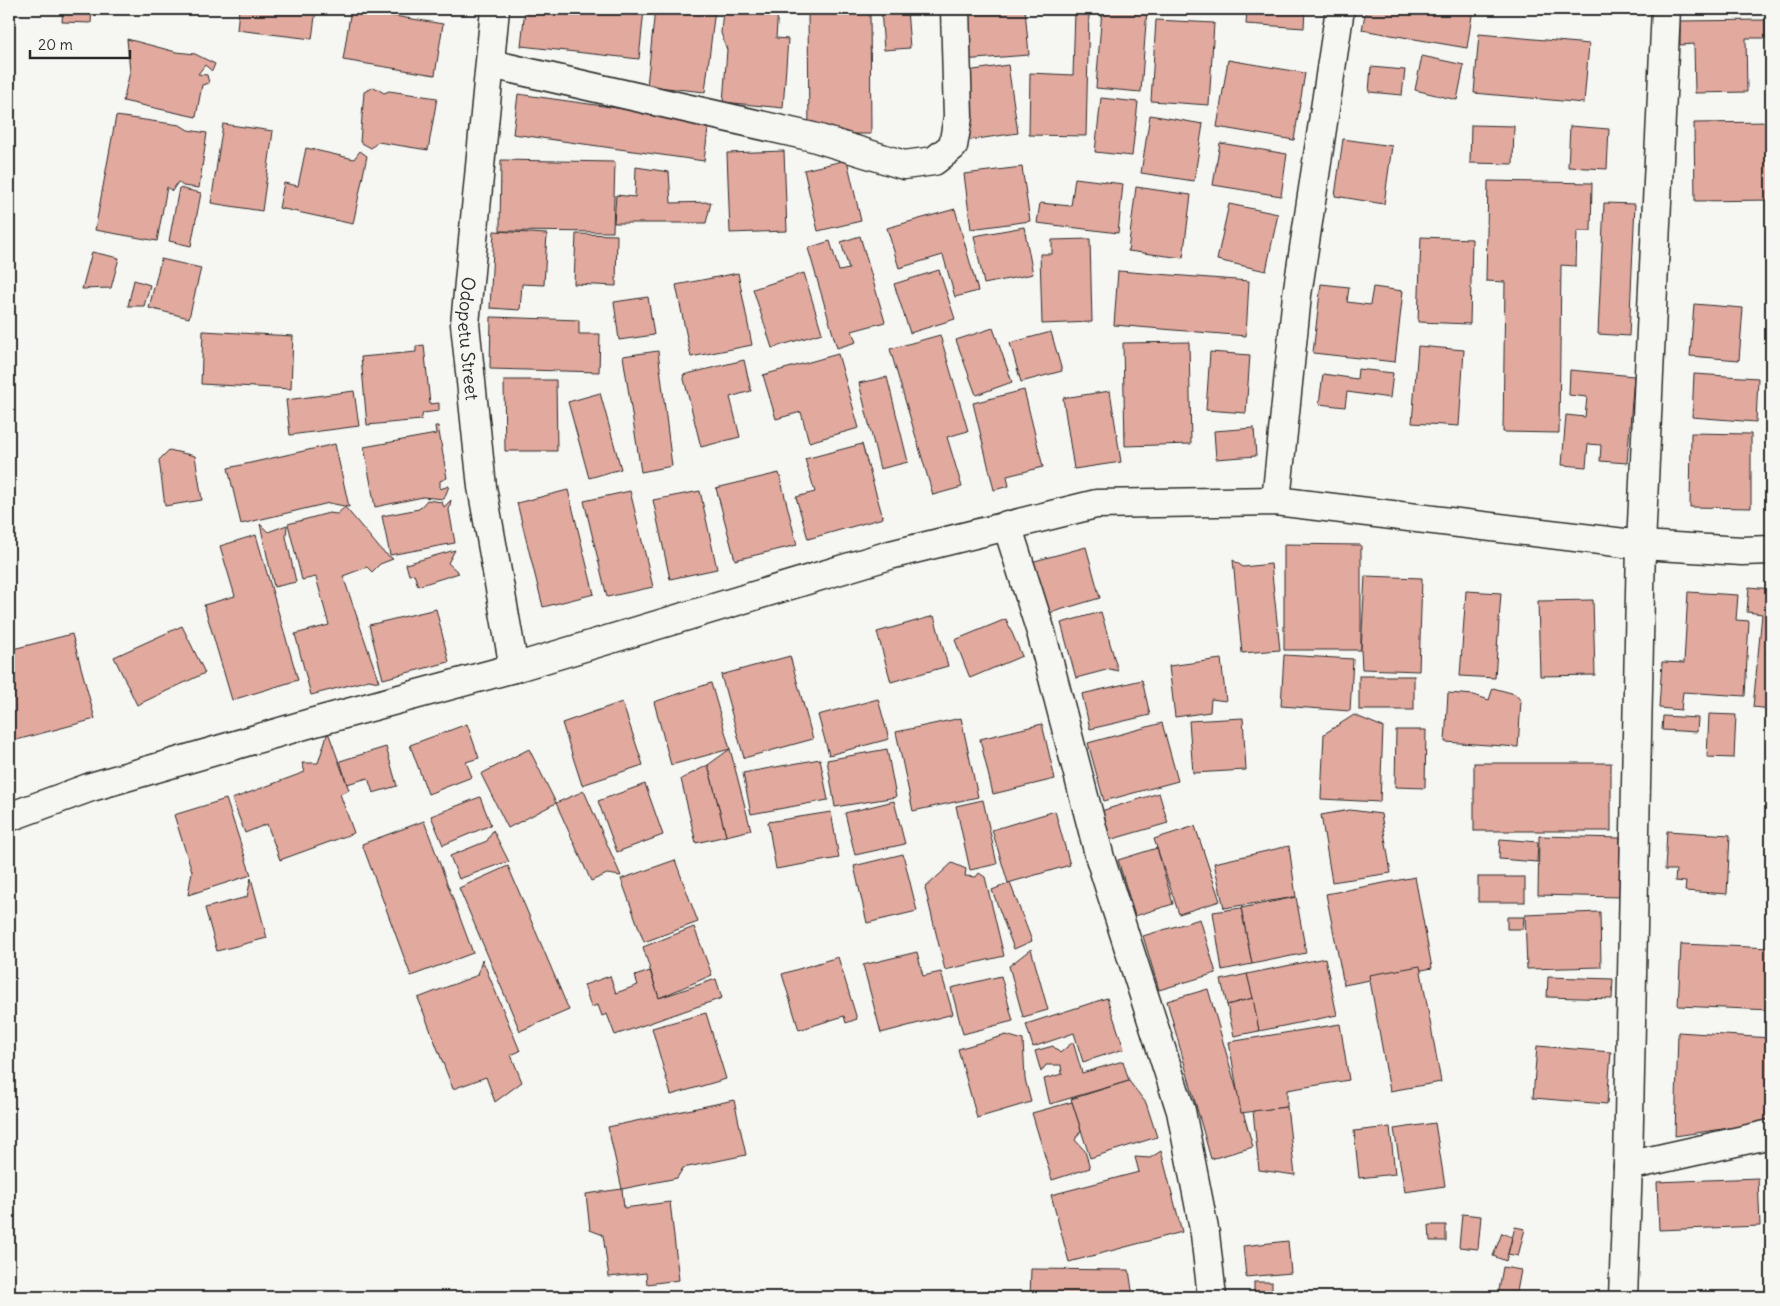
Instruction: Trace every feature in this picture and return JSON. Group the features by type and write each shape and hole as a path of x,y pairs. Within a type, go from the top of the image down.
{"street":[{"name":"Odopetu Street","path":"495,9 465,324 482,487 514,668"},
{"path":"491,64 813,137 904,165 934,161 954,146 958,118 955,9"},
{"path":"1276,501 1297,295 1340,9"},
{"path":"1623,1297 1628,1166 1642,545 1666,55 1666,9"},
{"path":"9,817 100,784 311,723 514,668 890,555 1096,504 1276,501 1642,545 1742,551 1771,550"},
{"path":"1007,525 1042,632 1100,858 1180,1111 1205,1234 1212,1297"},
{"path":"1628,1166 1771,1134"}],"building":[{"path":"63,9 92,9 91,23 62,22"},
{"path":"239,9 316,9 312,39 237,30"},
{"path":"351,9 443,24 435,75 343,60"},
{"path":"525,9 644,10 639,59 521,46"},
{"path":"655,9 715,9 705,92 647,86"},
{"path":"723,9 778,9 776,38 788,39 783,108 723,102 727,50 721,33"},
{"path":"808,9 870,9 871,134 809,134"},
{"path":"881,9 907,9 910,48 884,50"},
{"path":"958,9 1025,9 1029,55 962,60"},
{"path":"1102,9 1147,9 1141,92 1096,88"},
{"path":"1247,9 1305,9 1304,28 1246,24"},
{"path":"1366,9 1473,9 1467,48 1362,30"},
{"path":"1075,11 1089,11 1086,136 1029,135 1030,73 1073,75"},
{"path":"1156,20 1214,23 1209,105 1151,101"},
{"path":"1765,20 1765,38 1746,38 1747,92 1695,93 1694,44 1680,45 1680,21"},
{"path":"1479,34 1589,44 1584,103 1474,93"},
{"path":"127,39 176,52 195,54 215,64 212,71 205,65 198,74 207,75 209,83 202,85 196,117 123,101 130,72"},
{"path":"1422,56 1464,65 1457,100 1415,90"},
{"path":"1228,60 1305,73 1294,140 1217,127"},
{"path":"1008,65 1018,133 970,140 960,72"},
{"path":"1371,67 1405,70 1402,95 1369,92"},
{"path":"374,87 384,93 389,91 437,98 428,150 378,142 371,148 360,142 364,92"},
{"path":"518,94 709,121 704,161 513,134"},
{"path":"1101,98 1138,102 1132,156 1095,152"},
{"path":"1150,115 1203,124 1194,181 1141,173"},
{"path":"116,116 180,125 188,130 207,133 199,188 183,186 178,182 172,191 167,187 157,241 95,230"},
{"path":"1771,122 1771,200 1695,201 1694,123"},
{"path":"223,124 273,131 262,211 211,203"},
{"path":"1471,125 1514,126 1513,164 1470,163"},
{"path":"1570,126 1609,129 1607,169 1568,167"},
{"path":"1343,139 1392,146 1384,204 1335,196"},
{"path":"1220,143 1287,154 1281,196 1213,185"},
{"path":"306,148 354,159 360,151 367,156 353,224 279,208 284,183 298,186"},
{"path":"784,151 787,231 730,233 727,153"},
{"path":"501,160 615,162 613,232 500,231"},
{"path":"847,160 861,221 818,231 804,170"},
{"path":"636,167 669,172 671,203 711,202 706,223 614,223 616,195 635,197"},
{"path":"1022,167 1030,221 971,229 964,174"},
{"path":"1075,178 1123,184 1118,233 1037,223 1040,203 1071,206"},
{"path":"1488,181 1592,183 1591,231 1577,231 1576,266 1561,265 1559,433 1503,432 1505,282 1486,281"},
{"path":"1136,187 1191,195 1183,258 1128,251"},
{"path":"179,188 201,193 191,246 169,241"},
{"path":"1604,203 1635,204 1629,336 1598,334"},
{"path":"1229,204 1278,214 1266,271 1217,260"},
{"path":"955,209 978,291 955,297 943,255 899,268 887,228"},
{"path":"1024,227 1033,274 984,284 974,236"},
{"path":"494,231 547,234 544,285 522,284 520,310 490,308"},
{"path":"576,234 617,235 616,286 574,284"},
{"path":"860,236 885,322 852,331 856,342 837,348 808,248 830,241 839,271 849,269 841,242"},
{"path":"1421,237 1472,239 1470,324 1418,322"},
{"path":"1090,239 1092,322 1042,324 1040,254 1052,254 1052,240"},
{"path":"92,252 119,258 111,288 82,289"},
{"path":"161,259 201,268 189,318 149,308"},
{"path":"939,270 955,319 910,333 894,284"},
{"path":"1118,271 1249,281 1246,336 1114,325"},
{"path":"738,273 752,345 691,357 676,285"},
{"path":"804,273 822,333 772,348 753,289"},
{"path":"134,280 150,285 144,306 128,306"},
{"path":"1321,284 1349,287 1347,302 1370,305 1373,287 1403,291 1395,362 1313,353"},
{"path":"648,297 654,335 619,340 614,302"},
{"path":"1694,304 1743,308 1739,360 1690,356"},
{"path":"491,317 579,320 579,334 600,334 599,372 490,369"},
{"path":"993,328 1012,382 976,395 956,340"},
{"path":"203,331 293,336 291,389 201,384"},
{"path":"1051,332 1062,371 1021,382 1010,343"},
{"path":"940,335 968,431 947,437 962,487 933,495 890,349"},
{"path":"1189,342 1191,444 1125,446 1123,343"},
{"path":"424,345 430,404 439,403 439,411 423,413 421,420 367,425 361,357 416,352 416,346"},
{"path":"1418,346 1464,350 1459,426 1412,423"},
{"path":"658,351 672,466 641,472 623,356"},
{"path":"1210,352 1250,355 1246,413 1206,410"},
{"path":"838,354 859,428 809,442 801,412 776,419 763,375"},
{"path":"744,360 751,391 730,397 740,437 701,447 683,375"},
{"path":"1358,369 1393,373 1390,398 1347,392 1345,407 1319,404 1323,374 1357,379"},
{"path":"1570,370 1634,376 1627,463 1600,461 1601,445 1588,444 1586,467 1562,465 1566,415 1585,417 1587,397 1569,395"},
{"path":"1694,374 1758,378 1756,422 1692,417"},
{"path":"887,377 908,462 880,469 859,383"},
{"path":"504,380 556,380 557,451 505,451"},
{"path":"1024,390 1043,467 1007,476 1009,486 994,490 973,403"},
{"path":"354,391 359,426 290,435 286,400"},
{"path":"1110,391 1121,462 1074,469 1063,398"},
{"path":"600,393 621,469 589,478 568,402"},
{"path":"435,426 438,426 447,478 440,481 440,489 449,486 444,499 423,497 375,507 364,447 436,434"},
{"path":"1254,428 1256,456 1216,459 1214,431"},
{"path":"1691,433 1751,434 1751,508 1690,507"},
{"path":"335,444 349,507 329,503 241,524 228,468"},
{"path":"862,444 883,518 808,539 796,497 815,492 805,459"},
{"path":"169,450 195,456 202,500 165,506 159,460"},
{"path":"779,473 797,545 735,560 716,488"},
{"path":"568,490 594,594 543,607 517,503"},
{"path":"630,491 653,587 607,597 584,501"},
{"path":"700,491 717,569 670,579 653,500"},
{"path":"427,500 442,502 444,507 451,500 449,510 455,543 390,555 382,516 419,509"},
{"path":"345,507 382,551 393,559 380,564 372,572 367,567 343,576 379,682 369,680 311,695 295,634 329,625 316,577 302,580 288,524 329,513 337,514"},
{"path":"260,524 268,532 287,525 286,537 296,582 274,587"},
{"path":"256,535 298,680 232,700 204,605 235,596 220,546"},
{"path":"1284,544 1361,545 1361,650 1284,650"},
{"path":"1086,547 1100,598 1046,614 1031,562"},
{"path":"455,550 448,563 459,573 418,586 414,574 409,575 406,564"},
{"path":"1233,560 1243,567 1271,564 1280,650 1242,653"},
{"path":"1365,576 1422,578 1419,671 1362,669 1361,650"},
{"path":"1749,587 1771,589 1771,709 1753,707 1762,614 1747,612"},
{"path":"1466,591 1501,593 1495,678 1460,676"},
{"path":"1688,592 1738,595 1736,620 1749,621 1745,696 1683,692 1681,710 1659,708 1662,662 1684,663"},
{"path":"1593,600 1595,675 1540,676 1538,601"},
{"path":"436,609 449,662 383,679 369,625"},
{"path":"1101,612 1118,671 1110,669 1076,678 1061,623"},
{"path":"934,616 948,666 891,682 877,632"},
{"path":"1006,619 1022,656 970,678 955,640"},
{"path":"182,626 205,673 137,705 114,657"},
{"path":"72,634 95,719 9,742 9,650"},
{"path":"1284,655 1353,659 1350,711 1281,706"},
{"path":"790,656 813,739 744,758 721,675"},
{"path":"1221,659 1226,701 1211,699 1210,712 1175,717 1169,666"},
{"path":"1359,676 1414,676 1414,710 1359,710"},
{"path":"1142,680 1150,715 1090,729 1082,694"},
{"path":"711,683 730,749 671,765 654,702"},
{"path":"1493,688 1515,694 1521,701 1518,747 1445,742 1448,693 1474,695 1489,700"},
{"path":"878,699 889,739 829,755 818,715"},
{"path":"622,702 643,765 582,785 562,723"},
{"path":"1709,714 1736,715 1734,758 1707,757"},
{"path":"1354,715 1383,727 1380,802 1321,799 1324,734"},
{"path":"1663,716 1698,718 1697,732 1662,730"},
{"path":"961,718 978,797 913,811 896,732"},
{"path":"1243,718 1246,770 1193,773 1189,721"},
{"path":"1162,723 1178,781 1104,801 1088,743"},
{"path":"467,724 479,758 466,762 472,777 428,794 410,745"},
{"path":"1042,724 1055,779 993,794 980,739"},
{"path":"1396,730 1426,730 1425,788 1395,787"},
{"path":"328,732 349,790 340,794 354,833 280,860 267,824 245,833 232,799 305,772 302,763 318,763"},
{"path":"386,747 397,786 373,793 368,778 347,784 340,761"},
{"path":"529,749 556,803 508,828 481,774"},
{"path":"730,749 751,830 726,836 708,765"},
{"path":"887,749 896,797 835,807 827,760"},
{"path":"820,759 828,800 751,814 743,773"},
{"path":"1474,763 1611,763 1611,831 1474,831"},
{"path":"708,765 726,836 696,843 681,779"},
{"path":"645,784 663,835 617,852 598,801"},
{"path":"584,791 621,876 607,874 591,881 556,803"},
{"path":"1159,793 1168,823 1109,840 1101,811"},
{"path":"480,797 491,825 443,845 431,816"},
{"path":"226,799 251,875 188,895 192,871 174,815"},
{"path":"983,800 997,864 970,870 956,806"},
{"path":"894,801 905,844 855,855 845,813"},
{"path":"1350,810 1381,814 1391,873 1332,882 1321,815"},
{"path":"1055,811 1070,865 1008,883 992,830"},
{"path":"831,812 839,858 776,869 768,822"},
{"path":"424,821 473,953 411,976 362,844"},
{"path":"1195,826 1220,901 1179,914 1154,839"},
{"path":"493,830 509,862 459,879 450,856 487,841"},
{"path":"1667,831 1730,835 1727,894 1685,891 1686,882 1675,881 1676,870 1665,870"},
{"path":"1539,836 1620,838 1619,897 1538,895"},
{"path":"1500,839 1538,842 1537,862 1499,859"},
{"path":"1289,846 1296,897 1224,908 1214,863"},
{"path":"1157,848 1173,904 1135,916 1118,860"},
{"path":"903,854 917,911 867,923 854,866"},
{"path":"675,860 698,922 644,942 621,879"},
{"path":"952,863 966,869 965,876 976,877 979,873 985,877 1004,956 945,970 925,888"},
{"path":"508,866 569,1010 520,1031 459,888"},
{"path":"1415,877 1432,968 1344,985 1326,894"},
{"path":"1478,877 1525,877 1525,902 1478,902"},
{"path":"251,878 267,938 217,951 205,908 247,897"},
{"path":"1010,883 1032,941 1014,949 992,890"},
{"path":"1296,897 1306,953 1252,964 1241,908"},
{"path":"1241,908 1252,964 1222,970 1213,912"},
{"path":"1600,912 1601,967 1527,969 1525,915"},
{"path":"1507,917 1524,917 1523,929 1507,929"},
{"path":"1200,919 1216,973 1159,990 1143,936"},
{"path":"694,927 712,975 659,998 643,947"},
{"path":"1681,944 1771,948 1771,1010 1678,1006"},
{"path":"1031,949 1048,1010 1023,1017 1009,966"},
{"path":"917,952 923,976 941,972 953,1014 881,1033 863,965"},
{"path":"838,957 857,1019 846,1023 844,1016 799,1030 782,974"},
{"path":"1325,958 1337,1015 1259,1031 1247,974"},
{"path":"482,959 520,1051 511,1055 522,1082 495,1102 486,1077 453,1089 418,998 478,975"},
{"path":"1420,966 1441,1082 1390,1091 1369,975"},
{"path":"650,971 659,998 716,979 722,998 615,1035 607,1014 602,1016 598,1005 591,1007 584,985 610,976 616,993 638,985 635,976"},
{"path":"1247,974 1253,998 1227,1005 1221,980"},
{"path":"1001,976 1013,1021 963,1034 951,988"},
{"path":"1548,977 1613,979 1612,999 1547,997"},
{"path":"1208,989 1253,1147 1211,1159 1167,1001"},
{"path":"1107,998 1124,1049 1083,1062 1074,1033 1033,1047 1026,1024"},
{"path":"1253,998 1259,1031 1234,1036 1227,1005"},
{"path":"706,1013 726,1079 671,1095 652,1028"},
{"path":"1340,1024 1349,1080 1287,1090 1287,1107 1241,1113 1229,1042"},
{"path":"1678,1032 1771,1038 1771,1122 1675,1136"},
{"path":"1006,1035 1023,1040 1025,1079 1031,1102 977,1118 958,1049"},
{"path":"1073,1042 1082,1073 1123,1061 1129,1081 1050,1104 1044,1079 1062,1074 1061,1065 1046,1065 1041,1072 1035,1051 1053,1046 1060,1053"},
{"path":"1537,1046 1611,1052 1607,1104 1533,1098"},
{"path":"1129,1081 1146,1103 1157,1137 1090,1158 1071,1099"},
{"path":"734,1100 746,1155 683,1168 677,1178 622,1189 608,1127"},
{"path":"1072,1102 1081,1130 1075,1140 1085,1151 1090,1168 1052,1180 1032,1113"},
{"path":"1287,1107 1295,1175 1259,1170 1253,1111"},
{"path":"1435,1123 1445,1186 1405,1192 1394,1129"},
{"path":"1390,1127 1395,1174 1359,1178 1354,1131"},
{"path":"1161,1151 1182,1232 1069,1262 1051,1195 1139,1172 1135,1157 1150,1158"},
{"path":"1765,1155 1771,1155 1771,1212"},
{"path":"1758,1178 1760,1226 1659,1230 1657,1182"},
{"path":"622,1189 624,1208 670,1202 679,1280 647,1284 646,1273 609,1277 603,1235 590,1230 586,1194"},
{"path":"1462,1214 1481,1216 1478,1249 1459,1247"},
{"path":"1429,1225 1446,1225 1446,1241 1430,1241"},
{"path":"1515,1227 1525,1229 1518,1256 1508,1254"},
{"path":"1502,1233 1512,1237 1506,1261 1493,1256"},
{"path":"1288,1241 1291,1273 1246,1277 1243,1246"},
{"path":"1503,1267 1521,1270 1516,1297 1498,1296"},
{"path":"1031,1269 1129,1270 1133,1297 1030,1297"},
{"path":"1254,1282 1272,1282 1272,1294 1254,1294"},
{"path":"1254,1294 1287,1294 1287,1297 1254,1297"}]}
